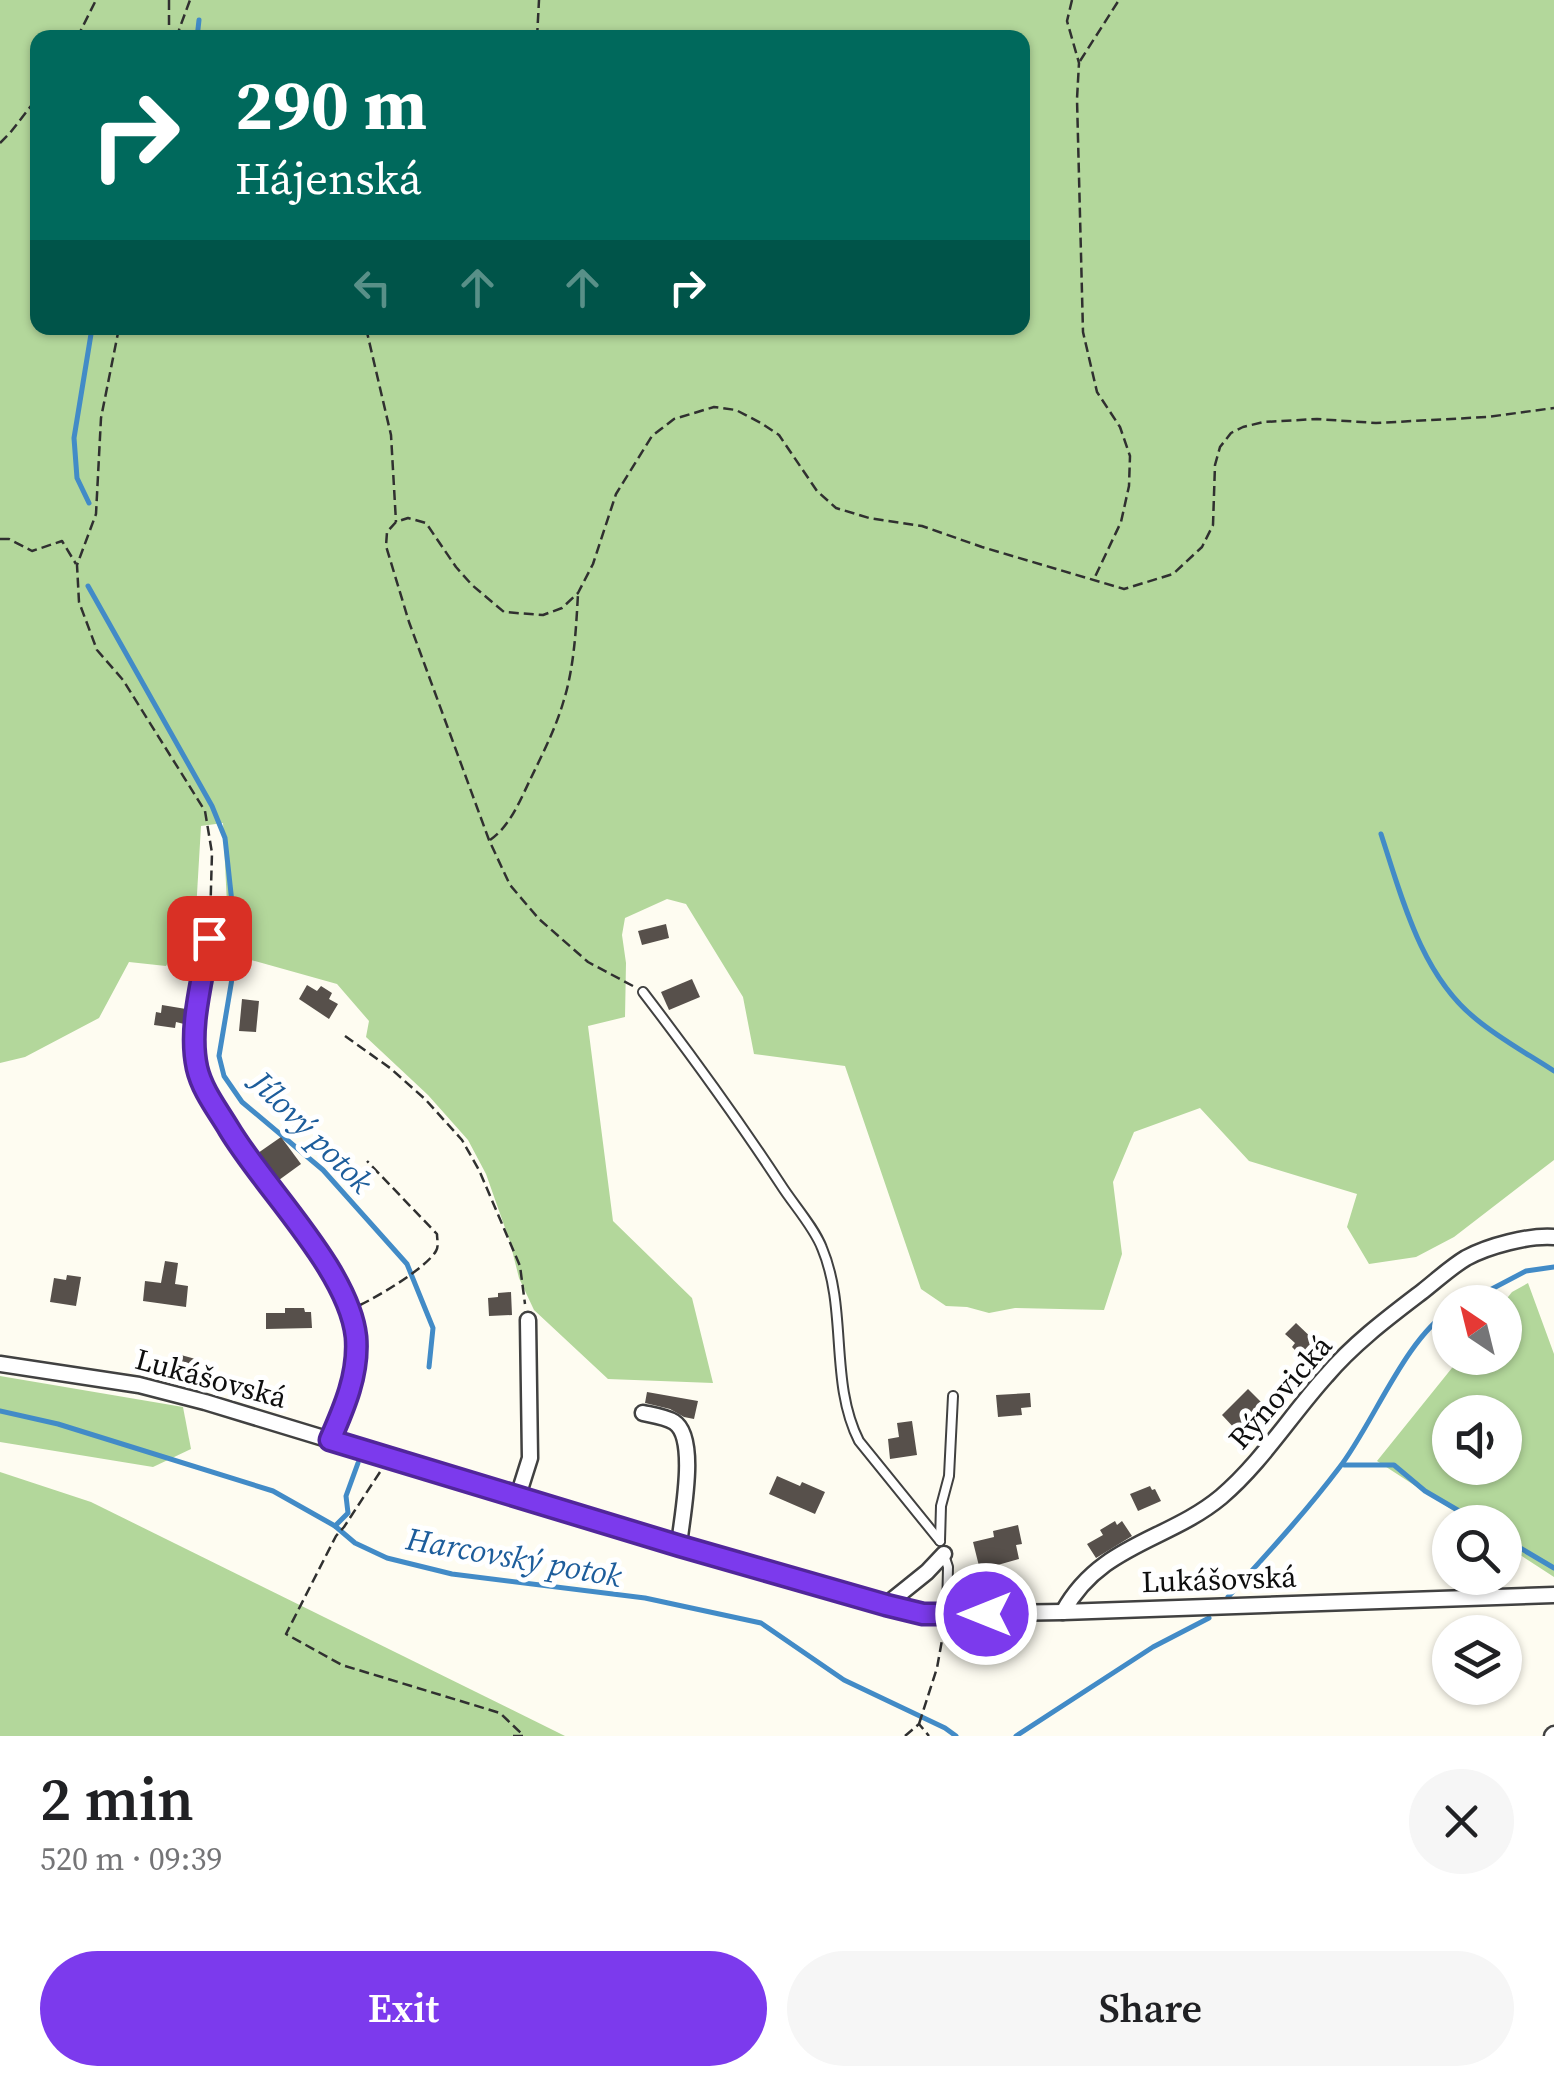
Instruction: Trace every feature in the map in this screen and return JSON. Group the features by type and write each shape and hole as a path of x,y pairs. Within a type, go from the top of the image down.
{"street":[{"path":"209,938 196,1028 197,1066 202,1084 238,1145 333,1274 350,1310 356,1338 350,1396 330,1440"},
{"name":"Rýnovická","path":"1063,1612 1091,1574 1145,1539 1212,1504 1231,1488 1254,1466 1345,1355 1464,1259 1501,1245 1554,1236"},
{"path":"518,1496 530,1458 528,1320"},
{"name":"Lukášovská","path":"0,1364 138,1385 204,1402 680,1546 923,1614 1554,1595"},
{"path":"643,1413 674,1422 686,1448 687,1482 680,1546"},
{"path":"886,1605 927,1572 942,1547"}],"lane":[{"path":"644,992 712,1082 822,1247 836,1303 849,1423 858,1442 942,1547"},
{"path":"948,1614 942,1506 949,1476 953,1396"}],"path":[{"path":"81,30 96,0"},
{"path":"169,0 169,30"},
{"path":"179,30 190,0"},
{"path":"537,30 539,0"},
{"path":"1072,0 1067,21 1079,62 1083,332 1097,392 1120,427 1130,456 1129,486 1121,522 1094,580"},
{"path":"1079,62 1119,0"},
{"path":"0,143 30,108"},
{"path":"118,335 101,418 96,514 77,565 79,602 97,650 123,680 204,811 212,853 209,938"},
{"path":"368,335 391,435 396,522"},
{"path":"644,992 588,962 538,919 510,885 489,840 409,622 386,546 387,532 396,522 408,518 426,523 456,567 504,612 544,615 562,608 578,593 593,564 616,494 652,436 674,419 714,407 736,410 778,435 817,492 836,508 922,526 1124,589 1173,574 1202,547 1213,526 1215,465 1220,447 1243,426 1317,419 1376,423 1487,418 1554,408"},
{"path":"0,539 9,539 32,551 62,542 77,565"},
{"path":"489,840 500,833 518,804 564,701 576,635 578,593"},
{"path":"345,1036 390,1068 462,1140 520,1266 528,1320"},
{"path":"350,1310 412,1274 436,1251 438,1244 437,1234 366,1161"},
{"path":"370,1452 380,1475 336,1536 286,1634 342,1665 500,1713 524,1736"},
{"path":"905,1736 919,1724 924,1710 948,1614"},
{"path":"919,1724 929,1736"},
{"path":"514,1736 524,1736"}],"green space":[{"path":"0,0 1554,0 1554,1160 1454,1237 1416,1257 1369,1264 1347,1227 1357,1194 1249,1161 1200,1108 1134,1132 1113,1182 1122,1254 1104,1310 1015,1308 989,1313 946,1306 921,1289 845,1066 754,1054 743,997 686,904 667,899 625,918 625,1017 588,1026 613,1221 692,1298 713,1383 608,1379 534,1310 519,1278 486,1174 468,1140 428,1095 366,1037 369,1021 337,984 251,960 229,945 223,823 201,826 196,911 166,966 129,962 99,1018 25,1057 0,1063"},
{"path":"1528,1283 1554,1354 1554,1577 1522,1556 1522,1505 1445,1505 1377,1461 1446,1375 1522,1375 1522,1286"},
{"path":"0,1376 183,1407 191,1449 153,1467 0,1442"},
{"path":"0,1472 91,1502 565,1736 0,1736"}],"building":[{"path":"666,924 669,938 642,945 638,931"},
{"path":"692,979 700,997 669,1010 661,992"},
{"path":"307,985 317,991 321,986 332,993 329,999 338,1004 329,1019 299,999"},
{"path":"242,999 259,1001 256,1032 239,1031"},
{"path":"162,1005 186,1009 184,1024 176,1022 175,1028 154,1025"},
{"path":"281,1137 301,1164 279,1180 258,1153"},
{"path":"165,1261 178,1263 175,1284 188,1286 186,1307 143,1301 145,1281 161,1283"},
{"path":"67,1275 81,1277 76,1306 50,1302 54,1278 66,1280"},
{"path":"511,1292 512,1315 489,1316 488,1298"},
{"path":"285,1308 311,1312 312,1328 266,1329 266,1313 285,1313"},
{"path":"1296,1323 1317,1343 1303,1358 1285,1334"},
{"path":"174,1353 199,1360 196,1372 170,1366"},
{"path":"1248,1389 1264,1405 1237,1431 1222,1415"},
{"path":"647,1392 698,1401 694,1419 645,1403"},
{"path":"1030,1393 1031,1407 1021,1408 1022,1415 998,1417 996,1395"},
{"path":"912,1421 917,1455 890,1459 888,1439 899,1437 897,1423"},
{"path":"777,1476 825,1492 815,1514 769,1494"},
{"path":"1150,1486 1161,1501 1138,1511 1130,1494"},
{"path":"1115,1521 1117,1525 1122,1521 1132,1536 1096,1558 1087,1544 1103,1535 1100,1530"},
{"path":"1018,1525 1022,1544 1016,1545 1019,1559 980,1570 973,1542 994,1537 993,1531"}],"waterway":[{"name":"Jílový potok","path":"198,30 199,20"},
{"name":"Jílový potok","path":"89,503 77,478 74,438 91,335"},
{"name":"Jílový potok","path":"88,586 212,806 225,838 237,949 219,1056 224,1076 242,1102 323,1170 407,1264 433,1328 429,1367"},
{"path":"1381,834 1416,934 1441,981 1476,1019 1554,1071"},
{"name":"Harcovský potok","path":"1499,1285 1526,1271 1554,1267"},
{"name":"Harcovský potok","path":"1228,1597 1326,1485 1404,1361 1432,1325"},
{"name":"Harcovský potok","path":"0,1411 58,1424 273,1491 335,1526 355,1543 387,1558 452,1574 645,1598 761,1623 844,1680 956,1736"},
{"name":"Jílový potok","path":"335,1526 348,1513 346,1496 358,1463"},
{"path":"1344,1465 1394,1465 1449,1505"},
{"path":"1522,1549 1554,1568"},
{"name":"Harcovský potok","path":"1016,1736 1153,1647 1209,1618"}],"route":[{"path":"209,938 195,1046 202,1084 238,1145 333,1274 350,1310 356,1338 350,1396 330,1440 886,1605 923,1614 986,1614"}]}
